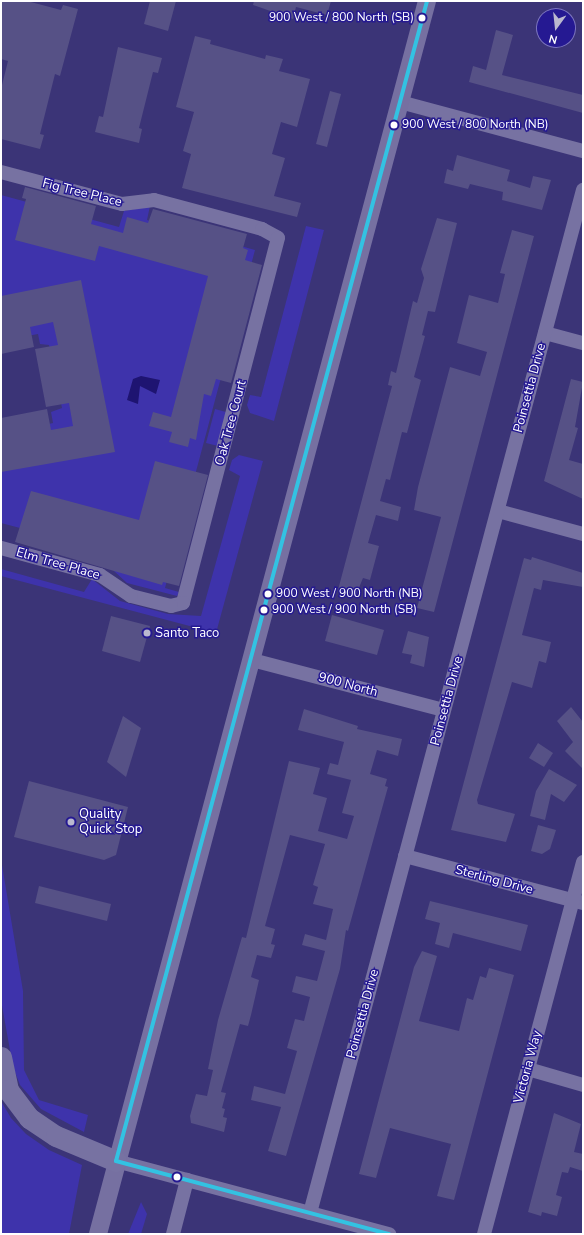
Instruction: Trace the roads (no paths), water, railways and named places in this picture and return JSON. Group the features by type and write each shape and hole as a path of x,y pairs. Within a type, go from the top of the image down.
{"highway":[{"path":"1,1057 8,1090 29,1118 56,1136 116,1161"}],"main road":[{"path":"98,1234 116,1161 252,660 427,1"}],"street":[{"path":"400,102 583,151"},
{"name":"Fig Tree Place","path":"1,172 122,204 154,200 262,229 278,238"},
{"name":"Poinsettia Drive","path":"310,1213 583,190"},
{"name":"Oak Tree Court","path":"180,606 188,584 278,238"},
{"path":"545,333 583,343"},
{"path":"498,511 583,534"},
{"name":"Elm Tree Place","path":"1,548 100,575 131,596 180,606"},
{"name":"900 North","path":"252,660 444,710"},
{"name":"Sterling Drive","path":"405,856 578,902"},
{"name":"Victoria Way","path":"484,1234 528,1070 578,902 583,862"},
{"path":"528,1070 583,1085"},
{"path":"116,1161 389,1234"},
{"path":"172,1234 187,1180"}],"place":[{"name":"900 West / 800 North (SB)","path":"422,18"},
{"name":"900 West / 800 North (NB)","path":"394,125"},
{"name":"900 West / 900 North (NB)","path":"268,594"},
{"name":"900 West / 900 North (SB)","path":"264,610"},
{"name":"Santo Taco","path":"147,633"},
{"name":"Quality Quick Stop","path":"71,822"}]}
